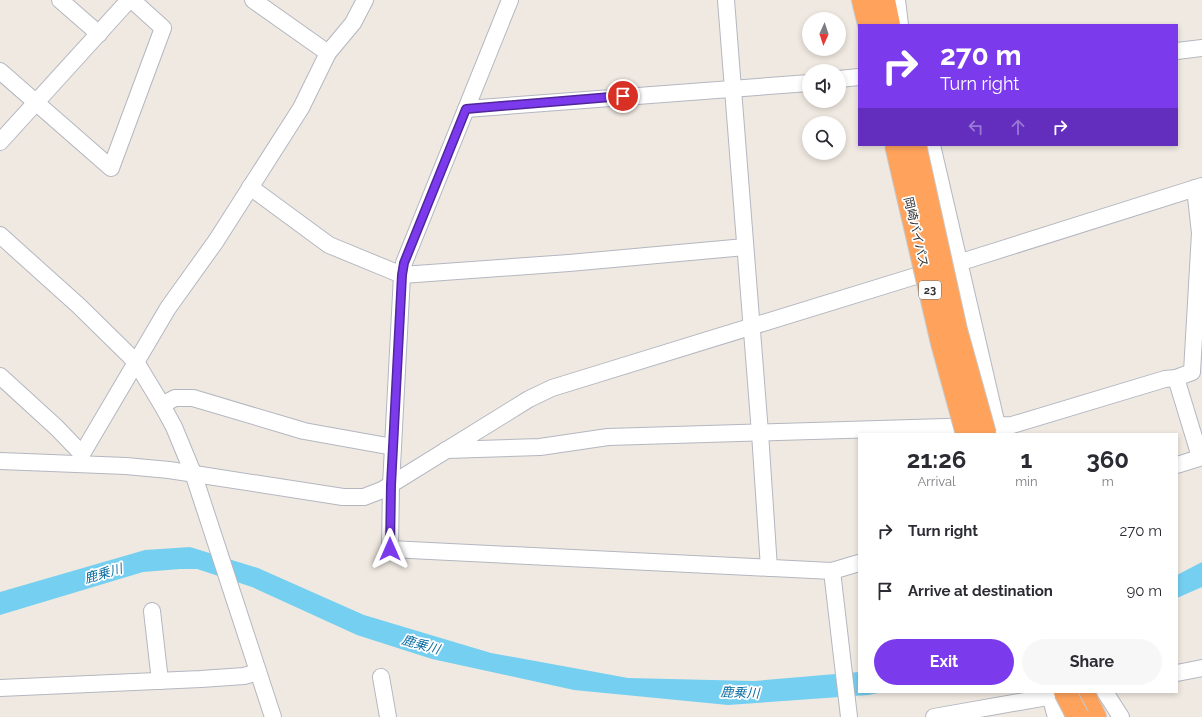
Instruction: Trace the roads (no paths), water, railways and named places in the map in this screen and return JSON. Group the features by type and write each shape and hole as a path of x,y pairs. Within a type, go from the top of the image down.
{"highway":[{"path":"863,0 869,24"},
{"path":"884,0 889,24"},
{"name":"岡崎バイパス","path":"896,146 942,343 959,431"},
{"name":"岡崎バイパス","path":"915,146 956,330 993,431"},
{"path":"1055,693 1078,717"},
{"path":"1083,693 1095,717"}],"street":[{"path":"60,0 99,34"},
{"path":"0,142 129,0"},
{"path":"0,71 111,168 163,28 132,0"},
{"path":"253,0 328,53"},
{"path":"81,459 168,308 216,240 301,108 328,53 353,23 364,0"},
{"path":"510,0 404,263 402,275 391,485 390,549 832,571 858,563"},
{"path":"726,0 752,325 769,568"},
{"path":"854,0 861,24"},
{"path":"896,0 900,24"},
{"path":"1178,50 1202,48"},
{"path":"846,78 858,77"},
{"path":"466,109 733,87 802,83"},
{"path":"887,146 915,276 959,431"},
{"path":"932,146 993,431"},
{"path":"250,187 328,244 402,275 745,247"},
{"path":"0,461 81,459 126,466 192,473 354,498 374,494 391,485 446,450 529,399 552,388 1199,187 1200,233 1192,372 1176,378 1165,379 993,431 760,433 608,437 540,447 446,450"},
{"path":"0,235 79,306 136,362 162,405 174,427 192,473 273,717"},
{"path":"0,376 57,428 81,459"},
{"path":"1176,378 1201,457 1178,464"},
{"path":"162,405 175,398 193,398 304,431 393,447"},
{"path":"832,571 849,717"},
{"path":"152,611 160,681"},
{"path":"1178,673 1202,668"},
{"path":"0,688 244,676 258,672"},
{"path":"381,677 388,717"},
{"path":"934,717 1055,693 1056,717"},
{"path":"1106,693 1120,717"}],"water":[{"name":"鹿乗川","path":"190,547 258,568 364,615 491,653 628,678 754,681 858,672 858,693 878,693 728,705 574,690 432,659 357,635 252,587 197,569 143,572 0,615 0,592 145,550"},
{"path":"1202,562 1202,587 1178,598 1178,574"}]}
